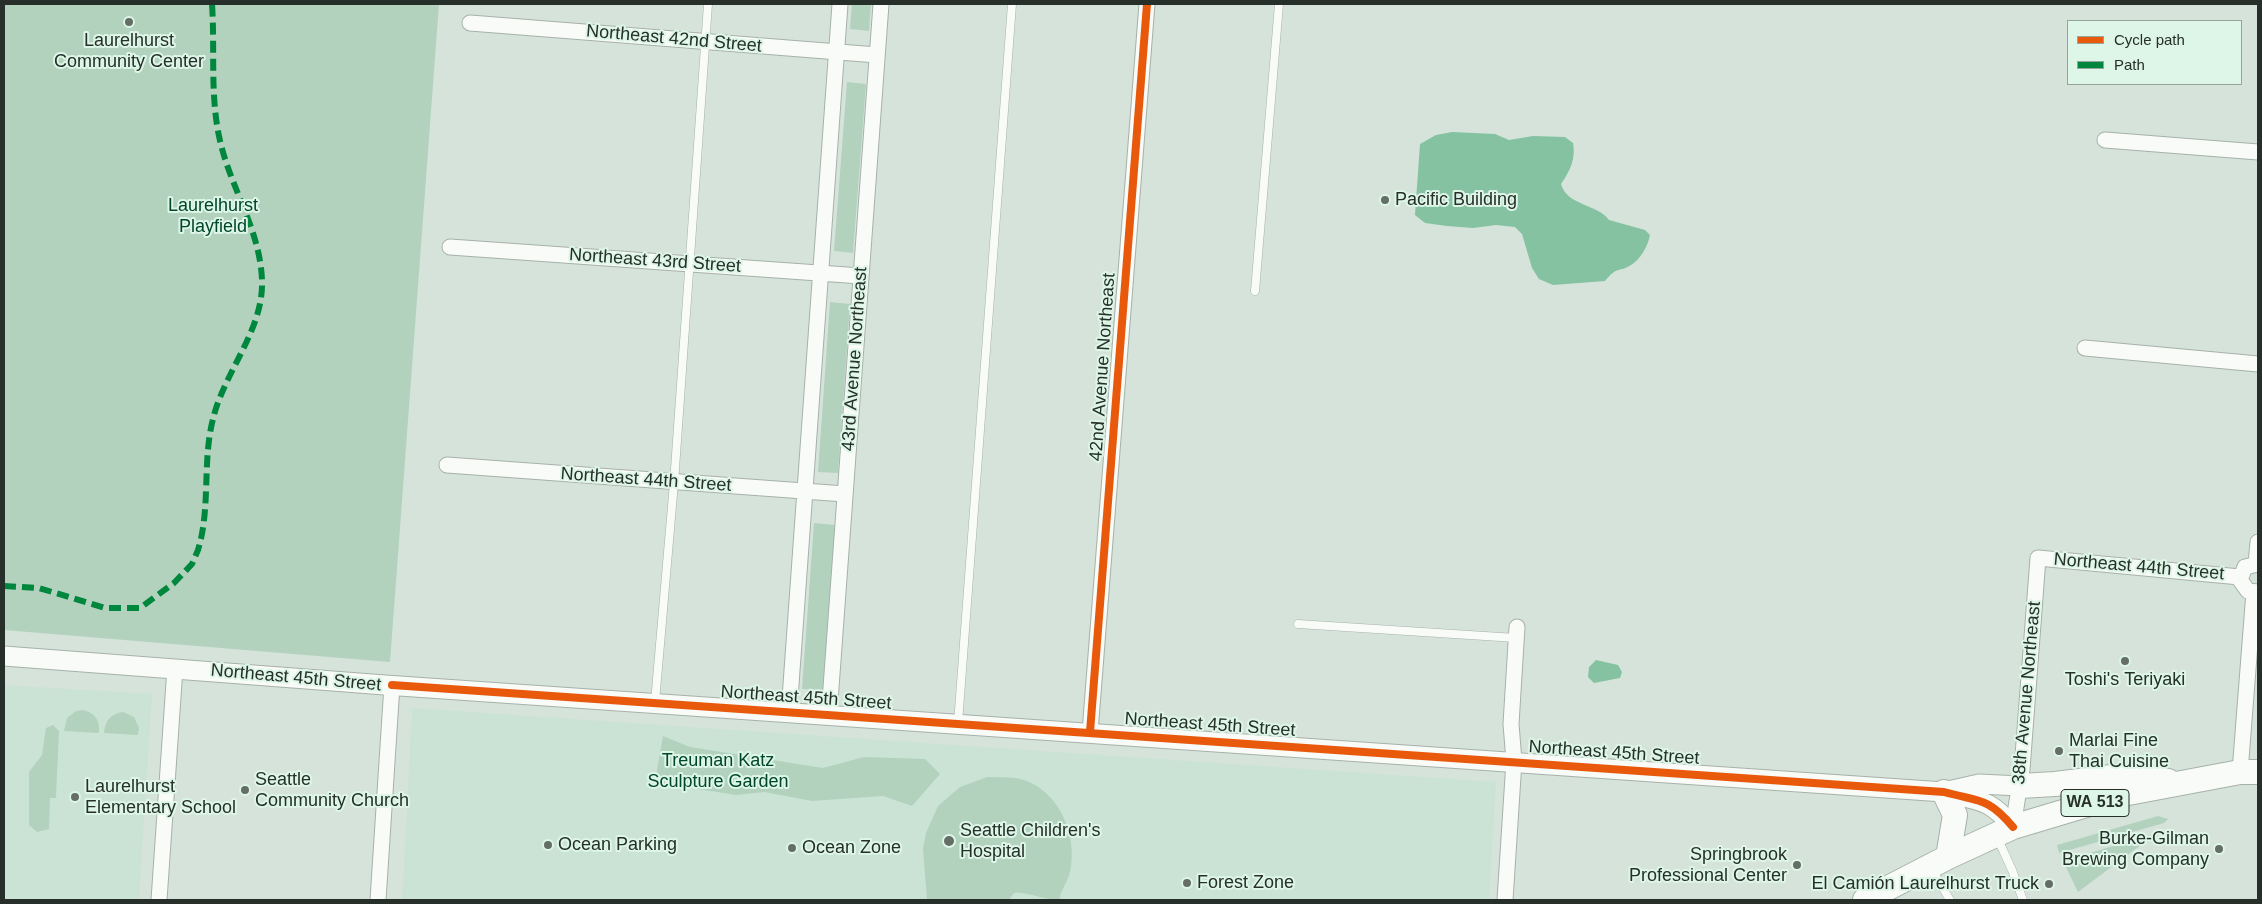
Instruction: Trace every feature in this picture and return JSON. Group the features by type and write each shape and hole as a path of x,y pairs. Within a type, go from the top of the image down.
{"main road":[{"name":"WA 513","path":"1865,900 2005,831 2123,794 2177,783 2249,772"},
{"path":"2020,786 2055,784 2136,774 2177,783"},
{"path":"1939,862 1954,815 1944,792"}],"street":[{"path":"788,712 840,4"},
{"name":"43rd Avenue Northeast","path":"830,714 881,4"},
{"name":"42nd Avenue Northeast","path":"1090,732 1146,4"},
{"name":"Northeast 42nd Street","path":"470,23 877,55"},
{"path":"2105,140 2258,152"},
{"name":"Northeast 43rd Street","path":"450,247 861,276"},
{"path":"2084,348 2258,364"},
{"name":"Northeast 44th Street","path":"447,465 845,494"},
{"path":"2249,772 2256,592 2244,588 2240,577 2245,567 2257,564 2258,542"},
{"name":"Northeast 44th Street","path":"2038,558 2240,577"},
{"name":"38th Avenue Northeast","path":"2005,831 2020,786 2038,558"},
{"path":"1505,900 1514,761 1511,724 1517,632"},
{"name":"Northeast 45th Street","path":"4,656 392,685 1944,792 1986,802 1998,810 2005,831"},
{"path":"159,900 174,668"},
{"path":"378,900 392,685"},
{"path":"1944,792 1979,784 2020,786"}],"lane":[{"path":"655,703 674,483 708,4"},
{"path":"958,723 1012,4"},
{"path":"1255,291 1279,4"},
{"path":"1298,624 1517,632"},
{"path":"2005,831 2012,870 2023,900"},
{"path":"1939,862 1950,900"}],"shaded area":[{"path":"1452,132 1495,134 1509,140 1533,136 1565,137 1573,143 1574,154 1570,170 1561,184 1564,191 1569,197 1598,211 1609,220 1645,230 1650,235 1643,252 1634,263 1616,271 1605,281 1553,285 1539,279 1532,268 1522,234 1515,227 1496,225 1473,228 1425,223 1415,215 1420,144 1436,135"},
{"path":"1596,660 1618,665 1622,672 1620,678 1594,683 1588,677 1589,667"},
{"name":"Laurelhurst Elementary School","path":"4,685 152,694 139,900 4,900"},
{"name":"Seattle Children's Hospital","path":"412,708 1496,782 1489,900 402,900"}],"green space":[{"name":"Laurelhurst Playfield","path":"4,4 439,4 390,662 4,630"},
{"path":"852,4 871,4 869,31 850,29"},
{"path":"847,82 866,84 853,253 834,251"},
{"path":"830,302 850,304 838,473 818,472"},
{"path":"814,523 835,525 823,690 802,689"},
{"path":"83,710 91,713 96,718 99,724 99,733 64,731 67,718 76,711"},
{"path":"123,712 134,717 139,728 138,735 104,733 109,719 115,714"},
{"path":"53,725 59,731 56,798 50,798 49,829 37,832 29,825 29,772 42,755 46,728"},
{"name":"Treuman Katz Sculpture Garden","path":"663,736 690,747 823,768 864,757 925,759 940,774 912,806 883,796 812,801 764,792 736,795 655,782"},
{"path":"987,777 1015,778 1029,782 1041,789 1052,799 1060,811 1070,838 1072,853 1070,871 1060,900 1014,893 1009,900 927,900 923,849 926,833 938,806 960,787"},
{"path":"2158,816 2168,819 2164,823 2059,853 2057,845"},
{"path":"2157,833 2078,892 2063,861"}],"marked path":[{"path":"4,586 39,588 105,608 140,608 174,583 192,564 198,550 206,501 208,451 213,419 218,402 257,316 262,280 256,243 224,154 216,120 212,4"}],"cycle path":[{"path":"1090,732 1147,4"},
{"path":"392,685 1944,792 1990,805 2013,827"}],"place":[{"name":"Laurelhurst Community Center","path":"129,22"},
{"name":"Pacific Building","path":"1385,200"},
{"name":"Toshi's Teriyaki","path":"2125,661"},
{"name":"Marlai Fine Thai Cuisine","path":"2059,751"},
{"name":"Seattle Community Church","path":"245,790"},
{"name":"Laurelhurst Elementary School","path":"75,797"},
{"name":"Seattle Children's Hospital","path":"949,841"},
{"name":"Ocean Parking","path":"548,845"},
{"name":"Ocean Zone","path":"792,848"},
{"name":"Burke-Gilman Brewing Company","path":"2219,849"},
{"name":"Springbrook Professional Center","path":"1797,865"},
{"name":"Forest Zone","path":"1187,883"},
{"name":"El Camión Laurelhurst Truck","path":"2049,884"}]}
